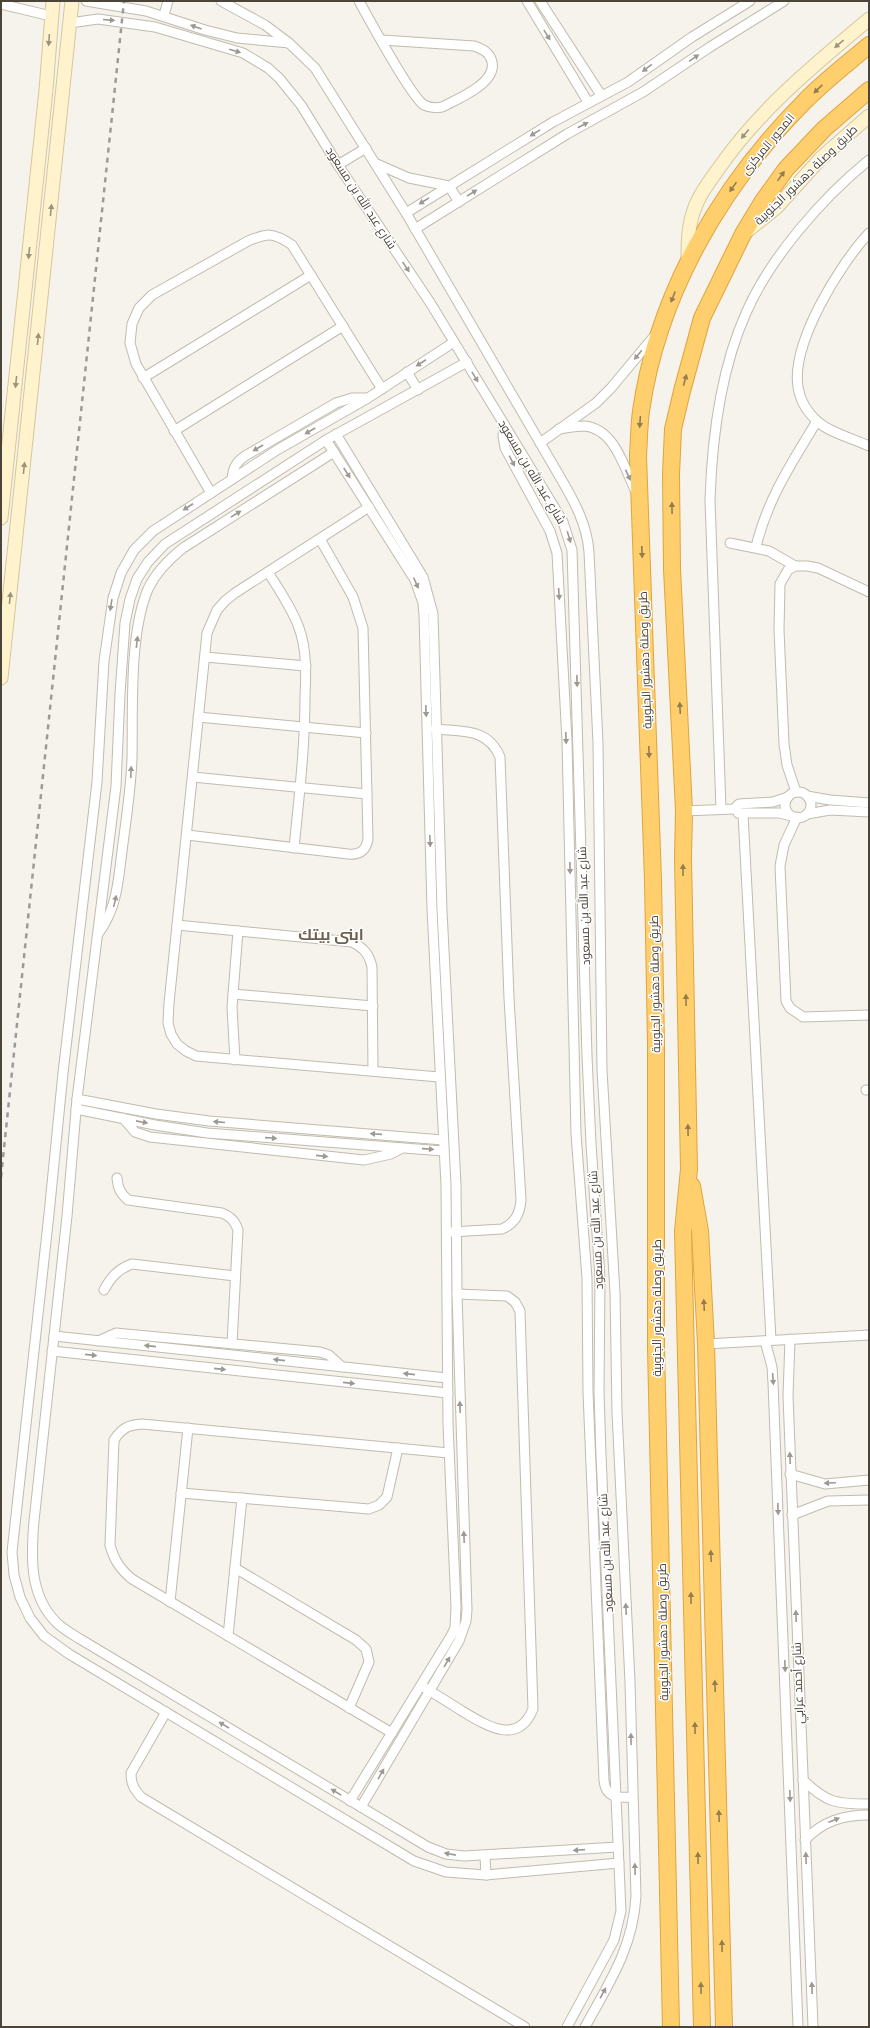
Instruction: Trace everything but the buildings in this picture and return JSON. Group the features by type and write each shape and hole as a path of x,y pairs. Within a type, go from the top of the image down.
{"highway":[{"name":"المحور المركزى","path":"688,261 716,212 766,144 824,83 869,45"},
{"path":"702,2027 683,1231 689,1169 683,866 684,811 672,568 671,474 673,429 702,318 718,281 743,234 763,201 786,170 824,129 869,90"},
{"name":"طريق وصلة دهشور الجنوبية","path":"671,2027 656,1347 656,1044 653,880 638,456 641,411 649,367 663,325 688,261"},
{"path":"689,1169 700,1231 706,1344 724,2027"}],"street":[{"path":"1,518 46,90 53,1"},
{"path":"1,678 72,1"},
{"path":"86,1 164,15 221,35 254,41 289,43"},
{"path":"164,15 168,1"},
{"name":"شارع عبد الله بن مسعود","path":"221,1 265,25 289,43 315,68 406,213 576,504 586,533 589,552 595,664 602,1070 615,1294 617,1412 630,1682 632,1797 636,1896 632,1930 620,1962 585,2027"},
{"path":"359,1 382,40 417,98 424,105 434,108 442,107 484,82 491,75 493,67 488,53 474,46 382,40"},
{"path":"527,1 588,102"},
{"path":"540,1 601,95"},
{"path":"406,213 553,122 634,78 692,36 750,1"},
{"path":"415,229 567,134 643,92 710,47 784,1"},
{"path":"1,4 51,16"},
{"name":"شارع عبد الله بن مسعود","path":"70,23 98,19 141,24 243,53 268,68 302,105 338,164 431,304 556,510 569,536 574,564 589,1085 600,1278 599,1392 602,1481 621,1911 619,1927 606,1956 567,2027"},
{"name":"طريق وصلة دهشور الجنوبية","path":"688,261 689,232 697,204 706,187 725,159 756,120 786,90 869,19"},
{"path":"578,85 586,85 589,78"},
{"path":"634,78 643,92"},
{"path":"46,90 63,92"},
{"name":"طريق وصلة دهشور الجنوبية","path":"743,234 777,207 821,158 869,116"},
{"path":"338,164 366,148"},
{"path":"722,810 710,500 713,450 725,380 746,313 775,264 800,230 823,203 869,160"},
{"path":"376,163 409,178 449,186 459,202"},
{"path":"869,233 854,250 837,274 813,320 802,350 798,372 798,386 801,400 817,421 869,446"},
{"path":"210,493 136,364 130,343 132,324 139,308 152,295 248,240 262,235 278,235 292,245 382,388"},
{"path":"143,378 311,275"},
{"path":"23,314 40,316"},
{"path":"540,443 605,394 663,325"},
{"path":"174,431 343,326"},
{"path":"454,342 368,398 245,470 153,531 134,550 121,573 112,598 104,661 97,782 66,1045 12,1552 14,1575 18,1590 30,1618 44,1636 70,1654 414,1861 446,1872 486,1875 619,1864"},
{"path":"467,362 326,440 165,544 148,562 138,579 130,599 125,624 116,786 77,1099 67,1216 40,1460 32,1552 36,1591 45,1609 57,1623 80,1639 428,1847 446,1854 464,1856 485,1856 618,1847"},
{"path":"407,372 418,390"},
{"path":"232,479 233,470 244,456 336,403 352,398 368,398"},
{"path":"756,547 766,512 773,496 817,421"},
{"path":"504,424 503,436 505,448 550,531 556,548 566,717 574,996 576,1134 587,1278 588,1392 591,1481 604,1781 605,1788 609,1794 616,1798 632,1797"},
{"path":"558,429 584,426 596,430 607,437 615,448 640,501"},
{"path":"336,434 408,560"},
{"path":"326,440 369,507 408,560 424,577 433,614 430,681 429,810 439,1076 444,1151 448,1424 456,1619 451,1636 350,1801"},
{"path":"97,936 107,921 114,906 131,787 133,695 139,625 148,590 157,574 169,560 208,532 334,452"},
{"path":"245,470 255,486"},
{"path":"369,507 225,600 217,610 207,633 168,1023 171,1034 186,1051 196,1056 439,1076"},
{"path":"200,521 208,532"},
{"path":"187,835 356,855 363,852 367,846 363,628 353,597 320,539"},
{"path":"730,543 756,547 769,551 795,566"},
{"path":"794,817 787,809 792,795 785,756 778,613 780,584 788,570 795,566 807,566 818,568 869,592"},
{"path":"268,572 299,628 304,646 306,666 305,727 294,848"},
{"path":"125,624 139,625"},
{"path":"205,657 306,666"},
{"path":"577,665 595,664"},
{"path":"361,1808 459,1641 466,1621 457,1294 456,1185 435,729 430,681"},
{"path":"120,694 133,695"},
{"path":"566,717 578,715"},
{"path":"198,717 366,733"},
{"path":"435,729 477,733 487,738 496,746 500,757 509,1006 521,1200 518,1216 509,1226 495,1230 446,1232"},
{"path":"193,777 367,794"},
{"path":"116,786 131,787"},
{"path":"684,811 734,809 739,804 773,802 792,795 869,803"},
{"path":"807,796 811,803 807,814"},
{"path":"734,809 738,813 743,814 779,813 794,817 830,810 869,812"},
{"path":"429,810 439,810"},
{"path":"743,814 768,1340 772,1375 782,1585 798,2027"},
{"path":"794,817 784,845 780,866 786,1001 790,1008 803,1016 869,1015"},
{"path":"571,906 584,906"},
{"path":"177,925 352,942 362,947 369,956 372,967 373,1071"},
{"path":"236,1060 232,1022 238,931"},
{"path":"233,994 373,1006"},
{"path":"574,996 586,995"},
{"path":"66,1045 83,1048"},
{"path":"575,1085 589,1085"},
{"path":"440,1096 451,1096"},
{"path":"77,1099 156,1114 209,1122 443,1140"},
{"path":"76,1109 207,1132 444,1151"},
{"path":"123,1118 135,1132 150,1137 356,1159 378,1159 403,1148"},
{"path":"117,1178 118,1186 122,1194 128,1200 222,1213 229,1216 235,1222 238,1230 232,1344"},
{"path":"49,1214 67,1216"},
{"path":"104,1290 115,1274 132,1264 235,1276"},
{"path":"587,1278 600,1278"},
{"path":"421,1686 481,1722 496,1729 509,1730 520,1728 529,1720 533,1709 520,1311 515,1302 507,1296 457,1294"},
{"path":"98,1341 116,1333 320,1352 329,1355 342,1367"},
{"path":"706,1344 869,1335"},
{"path":"54,1336 447,1378"},
{"name":"شارع أحمد عرابي","path":"790,1339 788,1396 790,1474 813,2027"},
{"path":"52,1351 448,1393"},
{"path":"588,1392 599,1392"},
{"path":"448,1424 460,1424"},
{"path":"392,1733 170,1602 132,1579 121,1570 114,1558 110,1538 114,1440 120,1430 130,1425 188,1428 450,1453"},
{"path":"170,1602 188,1428"},
{"path":"181,1492 369,1509 374,1508 384,1502 387,1497 398,1448"},
{"path":"22,1458 40,1460"},
{"path":"790,1474 825,1484 869,1480"},
{"path":"591,1481 602,1481"},
{"path":"228,1636 242,1498"},
{"path":"792,1515 828,1501 869,1500"},
{"path":"235,1568 356,1640 366,1649 369,1662 349,1708"},
{"path":"596,1582 607,1581"},
{"path":"782,1585 795,1585"},
{"path":"611,1684 630,1682"},
{"path":"166,1712 131,1773 133,1786 141,1797 526,2027"},
{"path":"242,1757 252,1742"},
{"path":"803,1780 825,1798 842,1803 869,1804"},
{"path":"805,1840 818,1828 833,1820 846,1816 869,1815"},
{"path":"485,1856 486,1875"}],"railway":[{"path":"1,1177 124,1"}],"district":[{"name":"ابنى بيتك","path":"331,934"}]}
